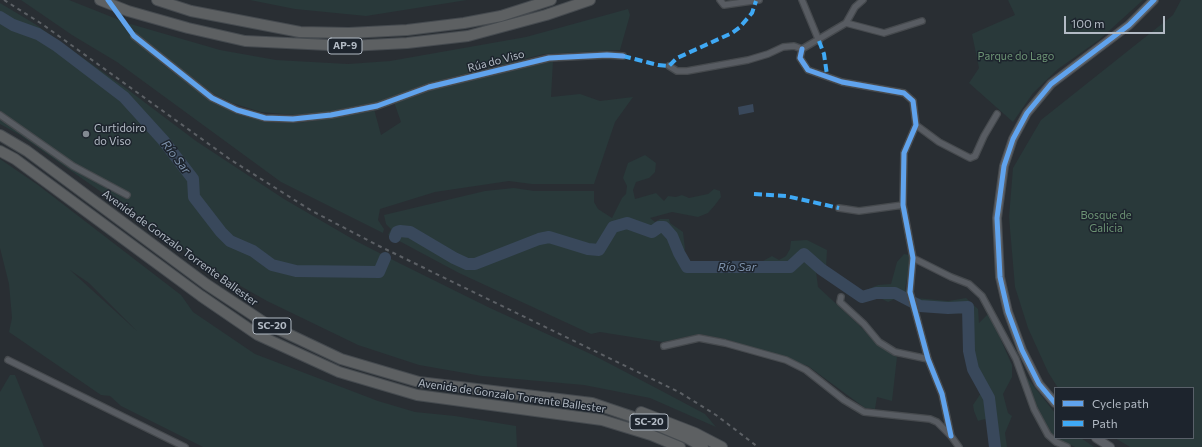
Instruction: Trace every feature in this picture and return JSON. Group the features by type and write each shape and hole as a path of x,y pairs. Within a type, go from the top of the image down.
{"highway":[{"name":"AP-9","path":"100,0 128,11 188,28 245,41 349,46 407,43 468,36 546,15 590,0"},
{"name":"AP-9","path":"158,0 191,11 293,30 349,33 407,30 464,23 501,16 552,0"},
{"name":"Avenida de Gonzalo Torrente Ballester","path":"0,135 27,151 206,284 265,323 341,360 420,382 592,403 651,423 704,447"},
{"name":"Avenida de Gonzalo Torrente Ballester","path":"0,151 15,159 201,296 258,335 339,372 417,395 602,420 651,435 680,447"},
{"path":"592,403 620,406 658,418 695,433 722,447"},
{"path":"651,435 671,447"}],"street":[{"path":"720,0 724,5 759,0"},
{"path":"802,0 819,41"},
{"path":"669,66 677,71 687,71 748,60 768,54 783,46 794,46 802,49 819,41 846,24 855,7 863,0"},
{"path":"1054,402 1040,384 1022,350 1008,312 1000,277 997,218 1004,166 1013,139 1027,113 1051,84 1129,25 1154,0"},
{"path":"846,24 884,33 922,21"},
{"name":"Rúa do Viso","path":"134,36 212,98 244,112 265,118 293,119 331,115 377,106 429,88 539,59 564,56 623,56"},
{"path":"802,49 800,58 808,70 842,82 904,93 913,101 916,125 904,153 903,205 914,258 910,287 928,359 942,394 951,436"},
{"path":"916,125 939,142 970,158 975,156 984,136 997,114"},
{"path":"0,115 73,166 127,195"},
{"path":"839,208 859,211 903,205"},
{"path":"914,258 951,277 969,284 982,296 1016,359 1034,409 1048,435 1056,442 1067,447"},
{"path":"841,297 840,302 864,324 880,342 895,352 928,359"},
{"path":"664,346 699,338 725,343 786,360 806,370 844,400 864,412 930,419 937,422 951,436 959,447"},
{"path":"8,360 185,447"},
{"path":"1098,439 1110,447"}],"green space":[{"path":"21,0 69,0 127,23 220,50 276,60 348,64 390,61 526,37 628,9 630,15 620,50 544,54 429,83 378,102 327,112 294,115 261,112 232,103 214,94 156,50 162,64 212,101 237,114 266,122 296,123 327,119 374,109 381,135 401,122 394,102 428,91 544,61 553,61 551,97 580,94 600,101 633,97 615,122 594,184 532,184 509,181 435,192 380,209 378,220 384,229 383,233 281,182 117,62 72,35"},
{"path":"250,0 467,0 366,16 295,9"},
{"name":"Parque do Lago","path":"1008,0 1143,0 1099,40 1058,69 1033,93 1013,122 969,83 979,68 972,34 1015,15"},
{"name":"Bosque de Galicia","path":"1181,0 1202,0 1202,447 1130,447 1117,439 1194,439 1194,387 1057,387 1048,372 1028,328 1015,287 1009,217 1013,168 1041,120 1173,15"},
{"path":"0,3 35,24 127,89 196,141 284,199 356,241 399,263 490,308 593,355 658,389 705,414 716,427 650,398 584,385 482,376 419,365 358,345 267,301 214,271 20,135 0,124"},
{"path":"645,155 656,163 655,172 649,178 636,182 633,190 635,199 656,193 664,201 668,196 676,197 682,195 689,198 708,194 714,189 720,191 721,197 715,205 708,213 698,217 672,212 650,218 655,222 660,219 669,219 670,223 683,232 685,249 683,255 689,264 763,261 772,256 779,260 786,256 790,249 791,241 807,240 827,250 826,268 849,284 864,291 878,285 891,284 897,262 904,254 909,255 911,258 905,289 916,298 948,301 966,298 978,309 979,323 989,313 1012,365 1012,377 1003,394 1008,413 1012,416 1005,433 1007,447 992,447 989,422 985,419 978,421 974,411 973,405 981,393 971,370 966,351 965,309 946,311 919,309 897,298 888,302 876,296 861,300 856,299 816,271 818,287 875,342 897,357 892,401 877,397 875,409 865,408 808,366 725,339 699,334 663,342 600,332 591,334 459,273 388,235 391,229 386,224 384,215 485,191 514,188 534,191 594,191 594,202 598,209 612,218 622,198 626,194 627,186 623,178 628,163"},
{"path":"0,159 38,185 181,295 193,312 255,354 378,401 415,412 455,416 516,426 517,447 203,447 121,406 110,396 101,395 9,332 12,318 9,284 0,248","holes":["70,270 89,283 137,331"]},
{"path":"10,375 15,375 44,447 0,447 0,392"},
{"path":"1025,375 1054,412 1054,436 1049,433 1037,410"},
{"path":"1058,439 1082,439 1094,447 1075,447"}],"water":[{"path":"753,104 754,112 739,115 738,107"}],"waterway":[{"name":"Río Sar","path":"0,17 13,25 38,34 57,46 124,97 163,140 193,179 194,197 221,232 230,241 253,251 272,265 296,271 379,272 385,258"},
{"name":"Río Sar","path":"395,237 397,232 410,232 454,258 467,264 475,264 539,239 549,237 588,249 599,250 613,227 627,223 652,232 659,227 664,227 672,236 687,267 790,267 804,254 821,269 862,297 876,293 895,293 920,306 948,308 968,307 969,351 973,369 989,398 995,447"}],"tunnel":[{"path":"113,7 134,36"}],"railway":[{"path":"4,0 42,24 231,160 312,211 379,246 679,392 716,415 758,447"}],"marked path":[{"path":"623,56 658,65 669,66 677,58 732,33 740,27 752,13 756,1"},
{"path":"819,41 824,54 827,75"},
{"path":"754,194 786,196 839,208"}],"cycle path":[{"path":"108,0 134,36 212,98 237,110 265,118 293,119 331,115 377,106 429,87 549,58 607,55 623,56"},
{"path":"1054,402 1039,384 1022,350 1008,312 1000,277 997,218 1004,166 1013,139 1027,113 1051,84 1129,25 1154,0"},
{"path":"802,49 800,58 808,70 842,82 904,93 913,101 916,125 904,153 903,205 913,258 910,292 928,359 942,394 951,436"}],"place":[{"name":"Curtidoiro do Viso","path":"86,134"}]}
